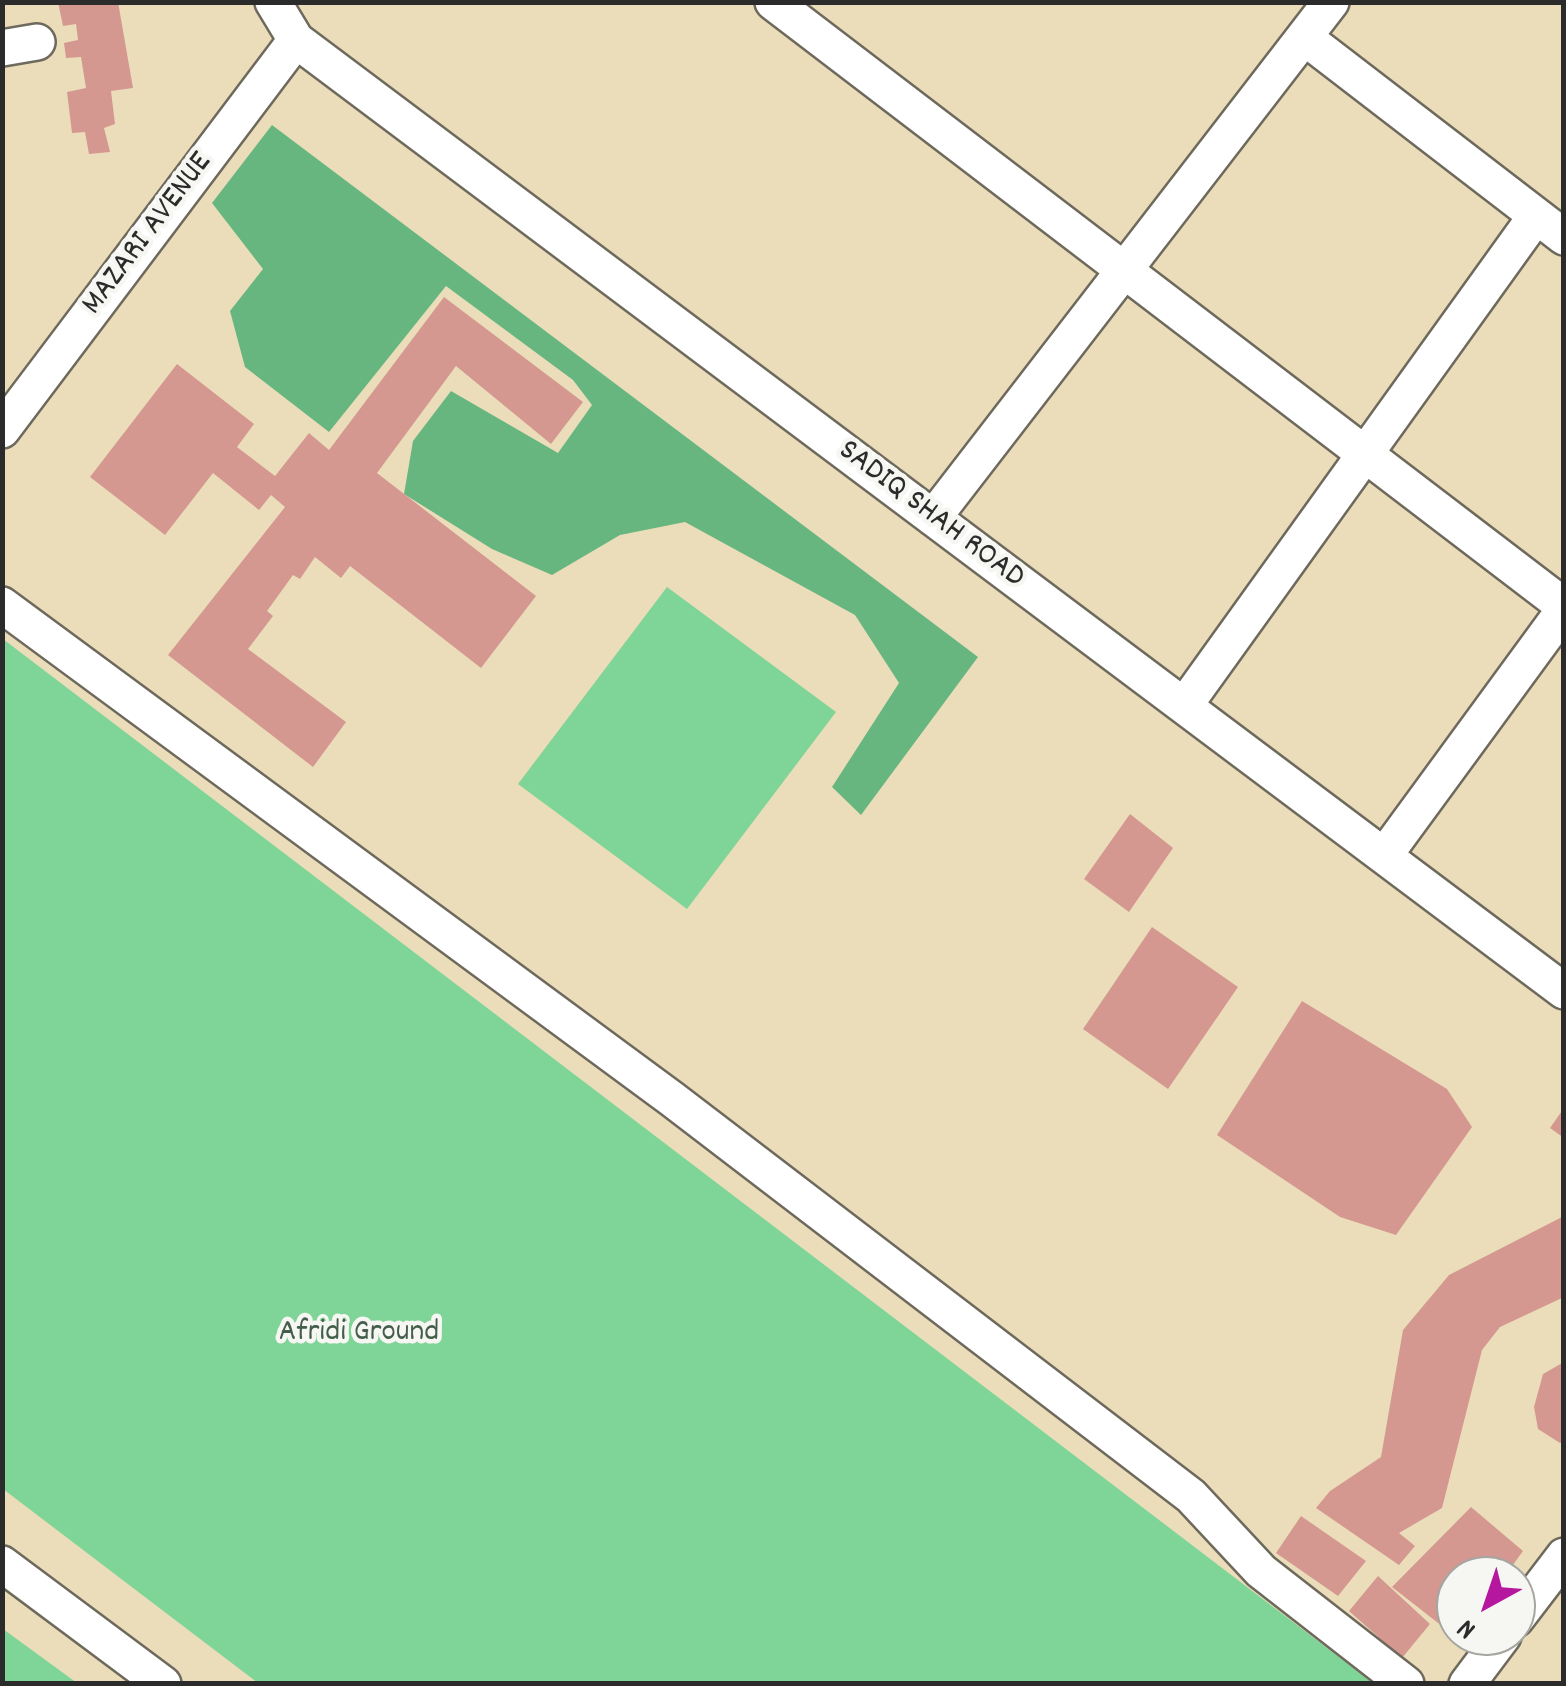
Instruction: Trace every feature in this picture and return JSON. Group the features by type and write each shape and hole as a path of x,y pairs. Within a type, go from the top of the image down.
{"street":[{"path":"273,2 296,40"},
{"path":"773,2 1564,608 1384,856"},
{"path":"933,518 1331,2"},
{"path":"1184,706 1365,454 1550,227 1304,38"},
{"name":"MAZARI AVENUE","path":"2,430 296,40"},
{"name":"SADIQ SHAH ROAD","path":"296,40 1564,991"},
{"path":"2,48 38,42"},
{"path":"2,605 672,1099 1175,1484 1261,1570 1406,1684"},
{"path":"1536,1592 1564,1556"},
{"path":"2,1564 163,1684"},
{"path":"1467,1684 1488,1656"}],"green space":[{"path":"272,125 978,657 861,815 832,787 899,683 855,615 685,522 620,535 552,575 492,549 404,494 413,441 451,391 558,453 592,405 573,380 446,286 329,432 245,367 230,311 263,269 212,203"},
{"path":"667,587 836,712 687,909 518,784"},
{"name":"Afridi Ground","path":"2,639 1373,1683 258,1683 3,1489"},
{"path":"3,1629 77,1683 3,1683"}],"building":[{"path":"58,2 118,2 133,88 111,91 115,124 104,128 110,152 89,154 85,132 72,133 67,92 86,88 81,57 66,58 64,43 78,40 76,24 63,26"},
{"path":"444,297 583,402 551,444 456,366 377,473 536,596 481,668 350,566 341,578 315,557 300,579 293,575 267,611 273,616 248,649 346,722 313,767 168,655 285,507 271,495 259,510 213,473 165,535 90,477 177,364 254,424 237,447 275,476 309,433 329,450"},
{"path":"1130,814 1173,848 1129,912 1084,879"},
{"path":"1152,927 1238,987 1168,1089 1083,1029"},
{"path":"1302,1001 1447,1089 1472,1127 1396,1235 1340,1217 1217,1135"},
{"path":"1564,1108 1564,1138 1550,1128"},
{"path":"1564,1216 1564,1297 1500,1327 1482,1350 1442,1508 1399,1533 1415,1546 1399,1565 1316,1508 1330,1491 1381,1457 1403,1330 1449,1275"},
{"path":"1564,1362 1564,1442 1560,1443 1538,1429 1534,1407 1543,1374"},
{"path":"1471,1507 1523,1551 1519,1556 1436,1556 1436,1621 1392,1587"},
{"path":"1301,1516 1366,1561 1338,1596 1276,1553"},
{"path":"1378,1576 1430,1624 1402,1658 1349,1611"}]}
